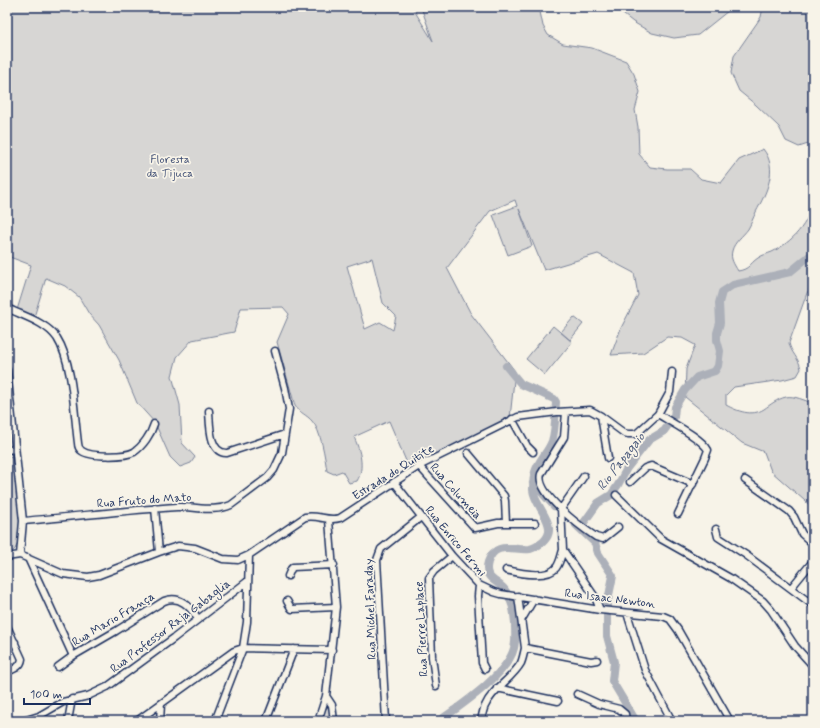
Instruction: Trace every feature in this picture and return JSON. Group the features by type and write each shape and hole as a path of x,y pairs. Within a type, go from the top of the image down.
{"street":[{"path":"7,308 40,324 56,337 66,357 79,449 82,452 88,454 121,456 130,454 141,446 154,424"},
{"name":"Rua Fruto do Mato","path":"23,520 155,508 179,507 213,510 225,508 231,505 274,470 282,454 289,409 275,351"},
{"path":"7,370 23,520 20,555 7,557"},
{"name":"Estrada do Quitite","path":"20,555 63,574 88,577 178,546 195,548 216,557 228,560 238,560 249,555 305,518 314,516 329,520 340,518 419,466 520,416 590,410 624,433 632,435 636,434 658,414 670,392 672,372"},
{"path":"209,411 214,446 221,453 286,434"},
{"path":"566,412 564,437 546,463 540,476 542,487 562,513 600,539 618,527"},
{"path":"658,414 704,445 708,450 706,458 678,514"},
{"path":"601,416 608,458"},
{"path":"512,419 527,446 533,452"},
{"path":"7,442 14,441"},
{"path":"7,450 15,449"},
{"path":"468,453 504,496 506,523 535,523"},
{"name":"Rua Columeia","path":"419,466 473,527 478,528 492,524 506,523"},
{"path":"630,482 645,468 651,466 693,484"},
{"path":"506,570 545,575 552,572 556,568 563,550 562,513 584,476"},
{"path":"745,480 789,511 794,517 802,534 813,544"},
{"name":"Rua Enrico Fermi","path":"394,482 452,556 479,585 478,596 482,663 485,669"},
{"path":"616,495 661,539 730,578 763,601 771,610 795,646 813,666"},
{"path":"155,508 159,552"},
{"name":"Rua Michel Faraday","path":"386,721 377,560 381,549 421,517"},
{"path":"318,721 326,696 336,607 334,566 329,520"},
{"path":"716,529 718,537 746,555 813,605"},
{"path":"563,550 595,597 602,610"},
{"path":"215,721 243,648 247,622 249,555"},
{"name":"Rua Pierre Laplace","path":"436,686 432,657 429,578 434,570 452,556"},
{"path":"28,558 73,656"},
{"path":"791,588 813,561"},
{"path":"288,576 293,567 334,566"},
{"name":"Rua Professor Raja Gabaglia","path":"23,721 38,719 63,702 88,696 107,687 248,581"},
{"name":"Rua Isaac Newton","path":"479,585 501,594 611,612 658,615 670,619 730,721"},
{"path":"481,721 486,704 498,688 521,663 525,648 522,619 516,596"},
{"name":"Rua Mario França","path":"58,666 116,632 164,601 170,599 178,600 188,604 198,618"},
{"path":"522,619 534,599"},
{"path":"287,601 292,609 336,607"},
{"path":"627,613 646,670 672,721"},
{"path":"7,626 22,659 22,663 19,666 7,672"},
{"path":"7,645 15,642"},
{"path":"137,721 234,651 243,648 332,650"},
{"path":"525,648 591,661 597,660"},
{"path":"266,721 294,649"},
{"path":"498,688 558,701"},
{"path":"577,694 599,704 619,709 625,714 626,721"},
{"path":"326,696 332,705 334,721"},
{"path":"68,721 72,699"},
{"path":"160,721 161,704"}],"green space":[{"name":"Floresta da Tijuca","path":"7,7 412,7 433,41 421,7 539,7 543,26 548,35 563,44 592,48 626,61 634,74 640,92 635,110 638,127 639,154 650,167 690,169 701,179 721,183 739,160 763,149 768,157 770,165 769,181 764,197 749,227 733,248 732,259 738,271 747,268 755,260 779,248 793,238 804,225 813,201 813,283 807,293 789,343 801,369 797,376 782,380 734,387 726,395 726,405 740,411 755,413 786,397 796,397 813,403 813,508 771,471 764,452 742,443 685,397 686,369 695,345 682,338 667,337 643,353 611,355 621,328 638,295 634,273 598,254 544,270 519,209 532,246 508,255 493,215 517,206 515,200 490,211 447,268 471,314 515,371 510,418 432,457 419,461 409,468 389,421 354,437 360,453 361,470 357,481 349,483 342,471 334,474 327,471 318,431 310,419 295,406 277,342 289,314 283,307 241,308 234,332 192,340 177,357 172,376 180,405 182,443 195,457 191,463 180,467 170,457 155,423 137,403 119,360 99,325 89,314 79,297 65,286 46,278 34,317 17,310 31,265 7,256","holes":["372,258 383,303 396,316 393,330 380,322 365,329 347,266"]},
{"path":"614,7 733,7 698,35 674,38 652,33 633,22"},
{"path":"763,7 813,7 813,49 808,83 811,143 799,147 786,141 779,127 739,91 731,73 734,56 761,17"},
{"path":"574,317 583,324 570,340 561,332"},
{"path":"553,326 572,342 545,375 526,359"},
{"path":"7,456 12,457 14,462 20,520 18,542 14,550 7,553"},
{"path":"328,707 331,709 333,721 321,721 325,710"}],"waterway":[{"name":"Rio Papagaio","path":"580,528 598,503 611,495 627,468 649,440 664,431 674,417 675,407 685,390 697,377 715,371 718,366 720,351 717,333 720,323 719,303 722,292 733,285 790,272 813,253"},
{"path":"439,721 493,679 510,658 514,648 515,624 513,607 505,590 492,579 487,572 488,562 491,555 495,551 506,548 530,549 541,543 548,536 548,524 534,495 533,484 536,468 552,441 555,427 556,402 554,399 521,384 506,366"},
{"name":"Rio Papagaio","path":"533,483 554,506"},
{"name":"Rio Papagaio","path":"576,525 595,543 598,553 613,576 607,605 607,636 614,662 612,681 636,721"}]}
